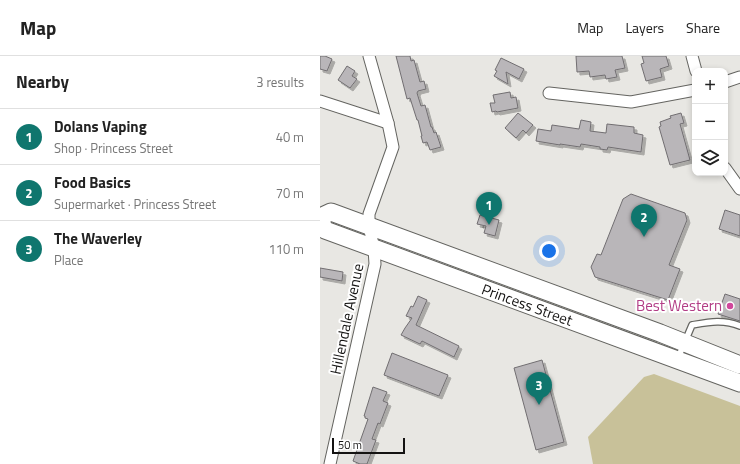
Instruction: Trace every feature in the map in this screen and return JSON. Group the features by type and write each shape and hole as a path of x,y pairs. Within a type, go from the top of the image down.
{"main road":[{"name":"Princess Street","path":"320,217 331,212 369,226 503,286 677,360 740,383"},
{"name":"Princess Street","path":"320,220 325,230 374,249 503,286 684,343 740,364"}],"street":[{"path":"369,56 388,123 393,147 369,214 369,226"},
{"path":"692,56 695,68"},
{"path":"728,81 740,77"},
{"path":"549,93 631,102 692,91"},
{"path":"320,100 388,123"},
{"path":"728,172 740,189"},
{"name":"Hillendale Avenue","path":"330,464 375,264 374,249 369,226"}],"lane":[{"path":"677,360 692,326 713,321 733,323 740,326"}],"shaded area":[{"path":"654,374 740,406 740,464 593,464 588,437 644,377"}],"building":[{"path":"320,56 325,56 332,59 327,71 320,69"},
{"path":"396,56 410,56 411,61 414,60 420,82 424,81 426,89 418,91 417,93 421,106 425,105 431,127 434,133 436,132 441,147 430,150 427,142 423,143 418,120 410,98 407,99"},
{"path":"576,56 622,56 625,68 615,70 617,77 606,79 605,75 590,77 589,71 577,72"},
{"path":"642,56 666,56 669,66 660,69 662,77 646,81 641,64 644,63"},
{"path":"501,58 524,69 519,79 506,72 508,84 494,76 497,71 495,70"},
{"path":"347,66 355,71 352,76 357,79 350,88 338,80"},
{"path":"510,92 511,98 516,97 518,108 492,112 490,103 495,103 493,95"},
{"path":"518,113 533,125 526,133 523,130 516,138 505,128"},
{"path":"681,113 684,123 680,124 690,160 670,165 659,127 661,126 660,122 671,118 670,116"},
{"path":"581,120 591,122 590,131 606,133 607,124 634,127 634,133 643,135 641,152 608,147 607,150 600,149 600,147 581,144 580,147 536,141 538,129 551,131 552,125 579,129"},
{"path":"631,194 685,213 687,220 669,265 680,269 668,300 595,277 591,267 597,254 601,255 623,199"},
{"path":"725,210 740,215 740,236 719,229"},
{"path":"480,215 499,220 495,236 484,233 486,226 477,224"},
{"path":"320,268 343,272 342,281 320,277"},
{"name":"Best Western","path":"725,294 740,299 740,321 718,314"},
{"path":"418,296 427,300 416,325 459,346 454,357 422,341 420,344 401,335 412,318 406,316 411,306 413,307"},
{"path":"392,353 448,375 439,396 384,375"},
{"path":"542,360 564,442 536,450 514,368"},
{"path":"373,387 387,392 383,401 388,403 380,424 378,423 372,439 376,440 367,464 360,464 353,461 368,419 364,416"}],"place":[{"name":"Dolans Vaping","path":"489,225"},
{"name":"Food Basics","path":"644,237"},
{"name":"Best Western","path":"730,306"},
{"name":"The Waverley","path":"539,405"}]}
